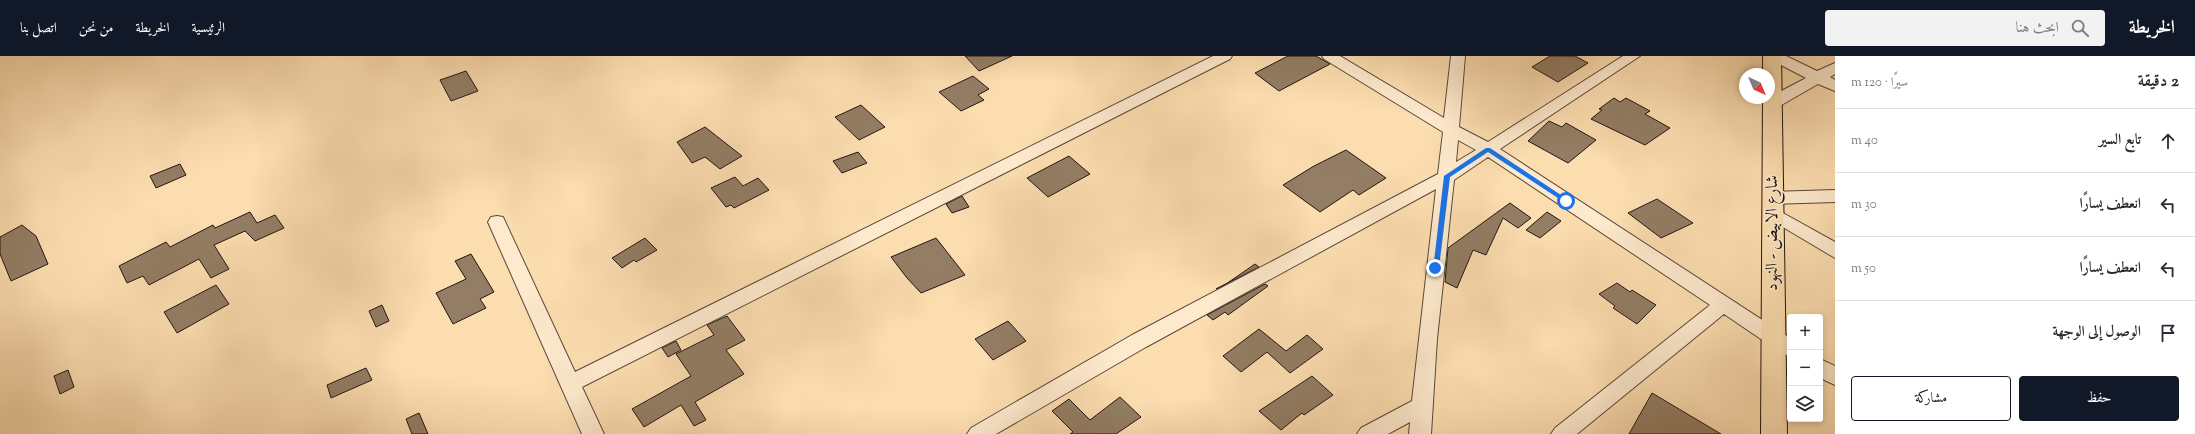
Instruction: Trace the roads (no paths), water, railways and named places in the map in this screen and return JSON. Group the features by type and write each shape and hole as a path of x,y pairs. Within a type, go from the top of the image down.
{"highway":[{"name":"شارع الابيض - النهود","path":"1773,56 1773,68"},
{"name":"شارع الابيض - النهود","path":"1772,104 1772,206 1782,342 1774,434"}],"street":[{"path":"570,384 1225,56"},
{"path":"1329,56 1452,130 1488,149 1782,342"},
{"path":"1420,434 1424,360 1447,176 1458,56"},
{"path":"978,434 1139,341 1447,176 1633,56"},
{"path":"1773,56 1835,86"},
{"path":"1775,101 1835,68"},
{"path":"1772,206 1835,196"},
{"path":"1772,206 1835,251"},
{"path":"497,222 593,434"},
{"path":"1562,434 1724,304"},
{"path":"1823,369 1835,377"},
{"path":"1368,434 1422,406"}]}
